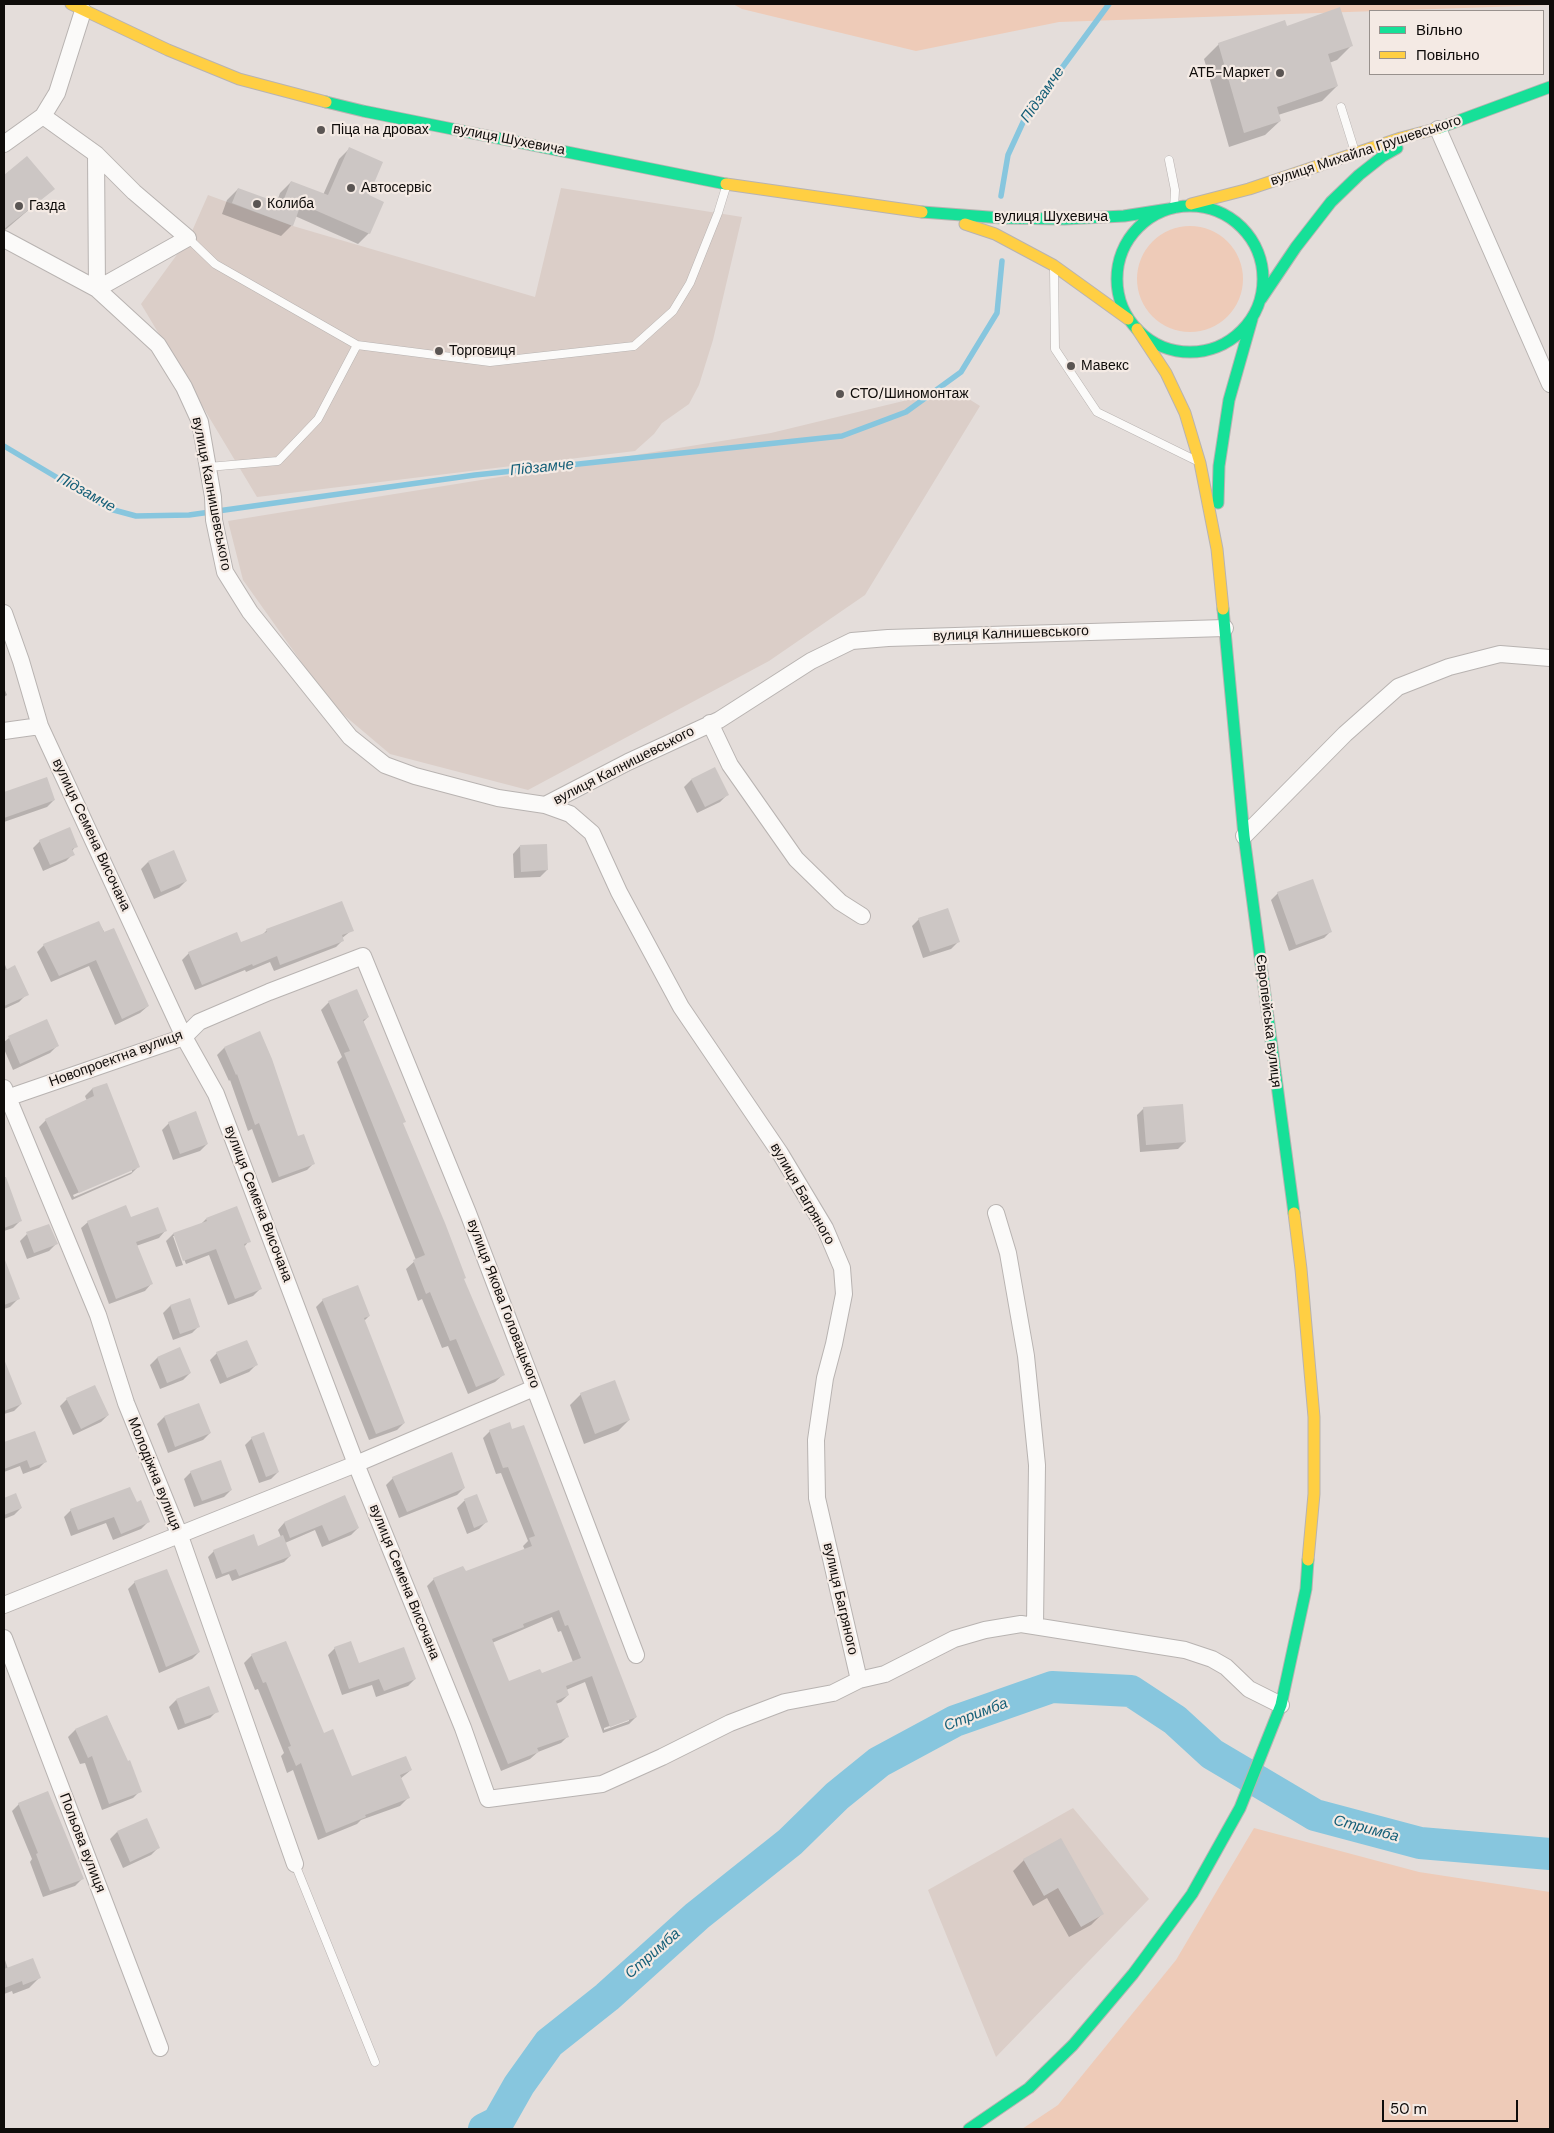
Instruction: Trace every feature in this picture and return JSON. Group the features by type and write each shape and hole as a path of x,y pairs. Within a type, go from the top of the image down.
{"main road":[{"name":"вулиця Шухевича","path":"77,7 168,50 239,79 363,111 727,184 933,214 1002,218 1064,220 1124,216 1174,208"},
{"name":"вулиця Михайла Грушевського","path":"1174,208 1249,189 1400,138 1436,130 1550,87"},
{"path":"1133,325 1155,343 1165,348 1182,352 1199,352 1221,345 1231,339 1247,324 1296,247 1331,202 1383,156 1436,130"},
{"path":"1192,207 1214,211 1224,216 1242,229 1255,248 1262,270 1261,293 1230,400 1219,466 1217,549 1200,463 1185,413 1166,374 1133,325 1120,300 1117,288 1121,255 1129,240 1140,226 1158,214 1174,208 1192,207"},
{"name":"вулиця Шухевича","path":"933,214 995,234 1054,265 1133,325"},
{"name":"Європейська вулиця","path":"969,2129 1029,2088 1073,2044 1133,1974 1192,1894 1240,1808 1281,1705 1306,1589 1314,1494 1314,1417 1300,1269 1244,836 1217,549"}],"street":[{"path":"4,144 43,116 56,93 77,7"},
{"path":"43,116 96,154 134,192 188,238 97,289 96,154"},
{"path":"1436,130 1550,384"},
{"name":"вулиця Калнишевського","path":"4,239 97,289 158,345 184,387 200,422 213,497 214,520 225,572 250,612 350,737 385,765 415,776 498,798 546,805 628,762 710,724 811,661 852,641 1225,628"},
{"name":"вулиця Семена Височана","path":"4,613 21,661 40,726 184,1038 216,1094 356,1464 463,1728 488,1799 602,1784 730,1723 785,1702 833,1693 859,1680"},
{"path":"1244,836 1345,734 1398,687 1449,667 1500,654 1550,658"},
{"path":"710,724 730,765 796,859 840,902 862,916"},
{"path":"4,731 40,726"},
{"name":"вулиця Багряного","path":"546,805 570,814 592,833 619,892 681,1007 780,1154 825,1228 842,1268 844,1294 825,1378 816,1440 817,1498 859,1680"},
{"name":"Новопроектна вулиця","path":"5,1095 184,1038 199,1022 269,992 363,956"},
{"name":"вулиця Якова Головацького","path":"363,956 468,1213 636,1655"},
{"name":"Молодіжна вулиця","path":"5,1095 98,1315 126,1403 180,1536 295,1864"},
{"path":"996,1213 1008,1253 1026,1356 1037,1465 1035,1626"},
{"path":"4,1605 356,1464 534,1388"},
{"path":"859,1680 885,1674 899,1668 954,1639 985,1630 1021,1624 1185,1650 1226,1667 1249,1689 1281,1705"},
{"name":"Польова вулиця","path":"4,1638 160,2048"}],"lane":[{"path":"1341,108 1355,154"},
{"path":"1169,160 1175,190 1174,208"},
{"path":"188,238 215,264 357,345 490,362 634,346 673,311 690,283 718,213 727,184"},
{"path":"1054,265 1055,349 1097,412 1200,463"},
{"path":"208,467 278,461 318,419 357,345"},
{"path":"295,1864 375,2062"}],"shaded area":[{"path":"733,4 1550,4 1059,22 916,51 742,9"},
{"name":"Торговиця","path":"561,188 742,217 713,340 699,385 689,404 662,423 654,434 635,451 257,497 141,304 189,238 208,195 293,226 535,297"},
{"path":"1190,226 1210,230 1228,241 1239,259 1243,279 1239,299 1228,317 1210,328 1190,332 1170,328 1152,317 1141,299 1137,279 1141,259 1152,241 1170,230"},
{"path":"953,389 980,406 865,595 769,661 528,790 390,754 332,705 243,580 228,521 771,433"},
{"path":"1073,1808 1149,1899 996,2057 928,1890"},
{"path":"1254,1828 1419,1872 1550,1892 1550,2129 1022,2129 1058,2105 1176,1960"}],"building":[{"name":"АТБ-Маркет","path":"1340,7 1353,46 1328,54 1338,86 1277,107 1281,121 1244,133 1218,43 1285,20 1287,26"},
{"name":"Автосервіс","path":"349,147 383,162 369,195 384,202 370,234 301,204 293,226 232,203 238,188 282,204 291,181 328,195"},
{"name":"Газда","path":"27,156 55,189 4,229 4,175"},
{"path":"715,767 729,795 705,807 691,779"},
{"path":"47,777 55,800 4,818 4,792"},
{"path":"70,827 78,847 72,849 75,855 50,865 39,840"},
{"path":"547,844 548,870 521,872 520,845"},
{"path":"174,850 187,881 161,892 148,861"},
{"path":"1313,879 1332,932 1296,945 1277,892"},
{"path":"342,901 354,931 342,935 344,941 280,965 277,956 253,966 252,964 202,985 188,952 237,932 241,942 267,932 266,929"},
{"path":"948,908 960,942 930,952 918,918"},
{"path":"99,921 104,932 114,928 149,1006 122,1019 96,960 59,976 43,944"},
{"path":"15,965 29,995 4,1006 4,971"},
{"path":"357,989 369,1017 363,1020 406,1122 403,1123 445,1223 466,1278 464,1279 505,1375 476,1387 456,1339 450,1341 430,1292 426,1294 413,1260 425,1255 344,1053 350,1051 328,1001"},
{"path":"47,1019 59,1046 20,1064 8,1036"},
{"path":"260,1031 272,1059 298,1136 304,1134 315,1164 279,1177 259,1123 255,1125 237,1074 224,1047"},
{"path":"107,1083 140,1167 79,1193 45,1119 94,1096 92,1088"},
{"path":"1183,1104 1186,1142 1146,1145 1143,1107"},
{"path":"196,1111 208,1144 180,1154 168,1122"},
{"path":"4,1177 6,1177 22,1221 4,1228"},
{"path":"126,1205 131,1217 158,1207 167,1231 136,1242 153,1284 116,1299 87,1221"},
{"path":"237,1206 251,1242 244,1244 262,1289 235,1299 216,1249 183,1261 173,1233 207,1221 206,1218"},
{"path":"49,1224 58,1244 34,1253 26,1232"},
{"path":"4,1260 20,1299 4,1305"},
{"path":"358,1285 370,1316 364,1318 405,1423 376,1434 322,1299"},
{"path":"190,1298 200,1327 180,1334 170,1305"},
{"path":"247,1340 258,1365 227,1378 216,1352"},
{"path":"180,1347 191,1373 167,1383 157,1357"},
{"path":"4,1359 22,1404 4,1411"},
{"path":"615,1380 630,1420 595,1434 580,1393"},
{"path":"95,1385 109,1415 81,1429 66,1398"},
{"path":"199,1403 211,1433 175,1447 164,1416"},
{"path":"510,1422 512,1429 524,1425 637,1717 610,1727 592,1676 566,1686 569,1695 556,1701 569,1737 537,1748 539,1752 508,1764 433,1578 463,1566 466,1571 532,1546 529,1538 535,1536 508,1467 503,1468 489,1430","holes":["559,1610 565,1626 568,1625 581,1658 542,1673 540,1669 509,1681 492,1639 524,1627 523,1624"]},
{"path":"35,1431 47,1462 30,1468 27,1460 4,1469 4,1442"},
{"path":"264,1432 279,1472 266,1477 251,1437"},
{"path":"452,1452 465,1488 407,1512 392,1477"},
{"path":"221,1460 232,1490 202,1501 190,1471"},
{"path":"130,1487 137,1502 141,1500 150,1522 121,1534 114,1517 78,1530 70,1509"},
{"path":"16,1493 22,1508 4,1515 4,1498"},
{"path":"477,1494 488,1522 474,1528 464,1499"},
{"path":"345,1495 359,1528 329,1541 322,1525 290,1538 284,1522"},
{"path":"254,1534 258,1546 283,1535 291,1556 239,1576 236,1569 222,1574 213,1550"},
{"path":"167,1569 200,1652 166,1667 134,1581"},
{"path":"286,1641 324,1733 333,1729 352,1776 406,1756 412,1770 400,1775 410,1798 365,1815 366,1817 326,1833 301,1763 296,1766 288,1747 291,1746 266,1682 263,1683 251,1654"},
{"path":"351,1641 359,1663 404,1647 416,1679 384,1691 379,1679 349,1689 334,1647"},
{"path":"209,1686 219,1712 185,1724 176,1699"},
{"path":"107,1715 128,1761 130,1760 142,1792 109,1804 92,1756 88,1758 75,1729"},
{"path":"48,1791 84,1879 50,1891 36,1854 38,1853 18,1803"},
{"path":"147,1818 160,1848 130,1862 117,1831"},
{"path":"1061,1838 1104,1914 1081,1927 1058,1888 1044,1896 1023,1859"},
{"path":"33,1958 41,1978 23,1985 22,1981 4,1988 4,1969"}],"waterway":[{"name":"Підзамче","path":"1001,196 1008,155 1025,118 1109,4"},
{"name":"Підзамче","path":"4,446 110,509 136,516 189,515 475,475 842,436 906,412 961,372 997,313 1002,261"},
{"name":"Стримба","path":"484,2129 498,2122 519,2085 549,2043 607,1997 697,1916 790,1842 837,1796 879,1762 955,1721 1052,1687 1131,1691 1175,1720 1212,1754 1315,1815 1420,1843 1550,1854"}],"traffic: fast":[{"path":"1439,128 1550,87"},
{"path":"326,102 726,184"},
{"path":"1261,299 1296,247 1331,202 1359,175 1383,156 1397,148"},
{"path":"1190,206 1218,212 1241,228 1257,251 1263,279 1257,307 1241,330 1218,346 1190,352 1162,346 1139,330 1123,307 1117,279 1123,251 1139,228 1162,212 1190,206"},
{"path":"922,212 1002,218 1064,219 1124,216 1169,209"},
{"path":"1218,503 1219,466 1229,400 1252,319"},
{"path":"1223,609 1244,836 1294,1213"},
{"path":"969,2129 1029,2088 1073,2045 1133,1974 1192,1894 1240,1808 1281,1705 1306,1589 1308,1560"}],"traffic: slow":[{"path":"71,4 168,50 239,79 326,102"},
{"path":"1191,204 1249,189 1401,138 1439,128"},
{"path":"726,184 922,212"},
{"path":"965,224 995,234 1053,265 1128,319"},
{"path":"1137,329 1166,373 1185,413 1200,463 1217,549 1223,609"},
{"path":"1294,1213 1301,1269 1314,1417 1314,1494 1308,1560"}],"place":[{"name":"АТБ-Маркет","path":"1280,73"},
{"name":"Піца на дровах","path":"321,130"},
{"name":"Автосервіс","path":"351,188"},
{"name":"Колиба","path":"257,204"},
{"name":"Газда","path":"19,206"},
{"name":"Торговиця","path":"439,351"},
{"name":"Мавекс","path":"1071,366"},
{"name":"СТО/Шиномонтаж","path":"840,394"}]}
